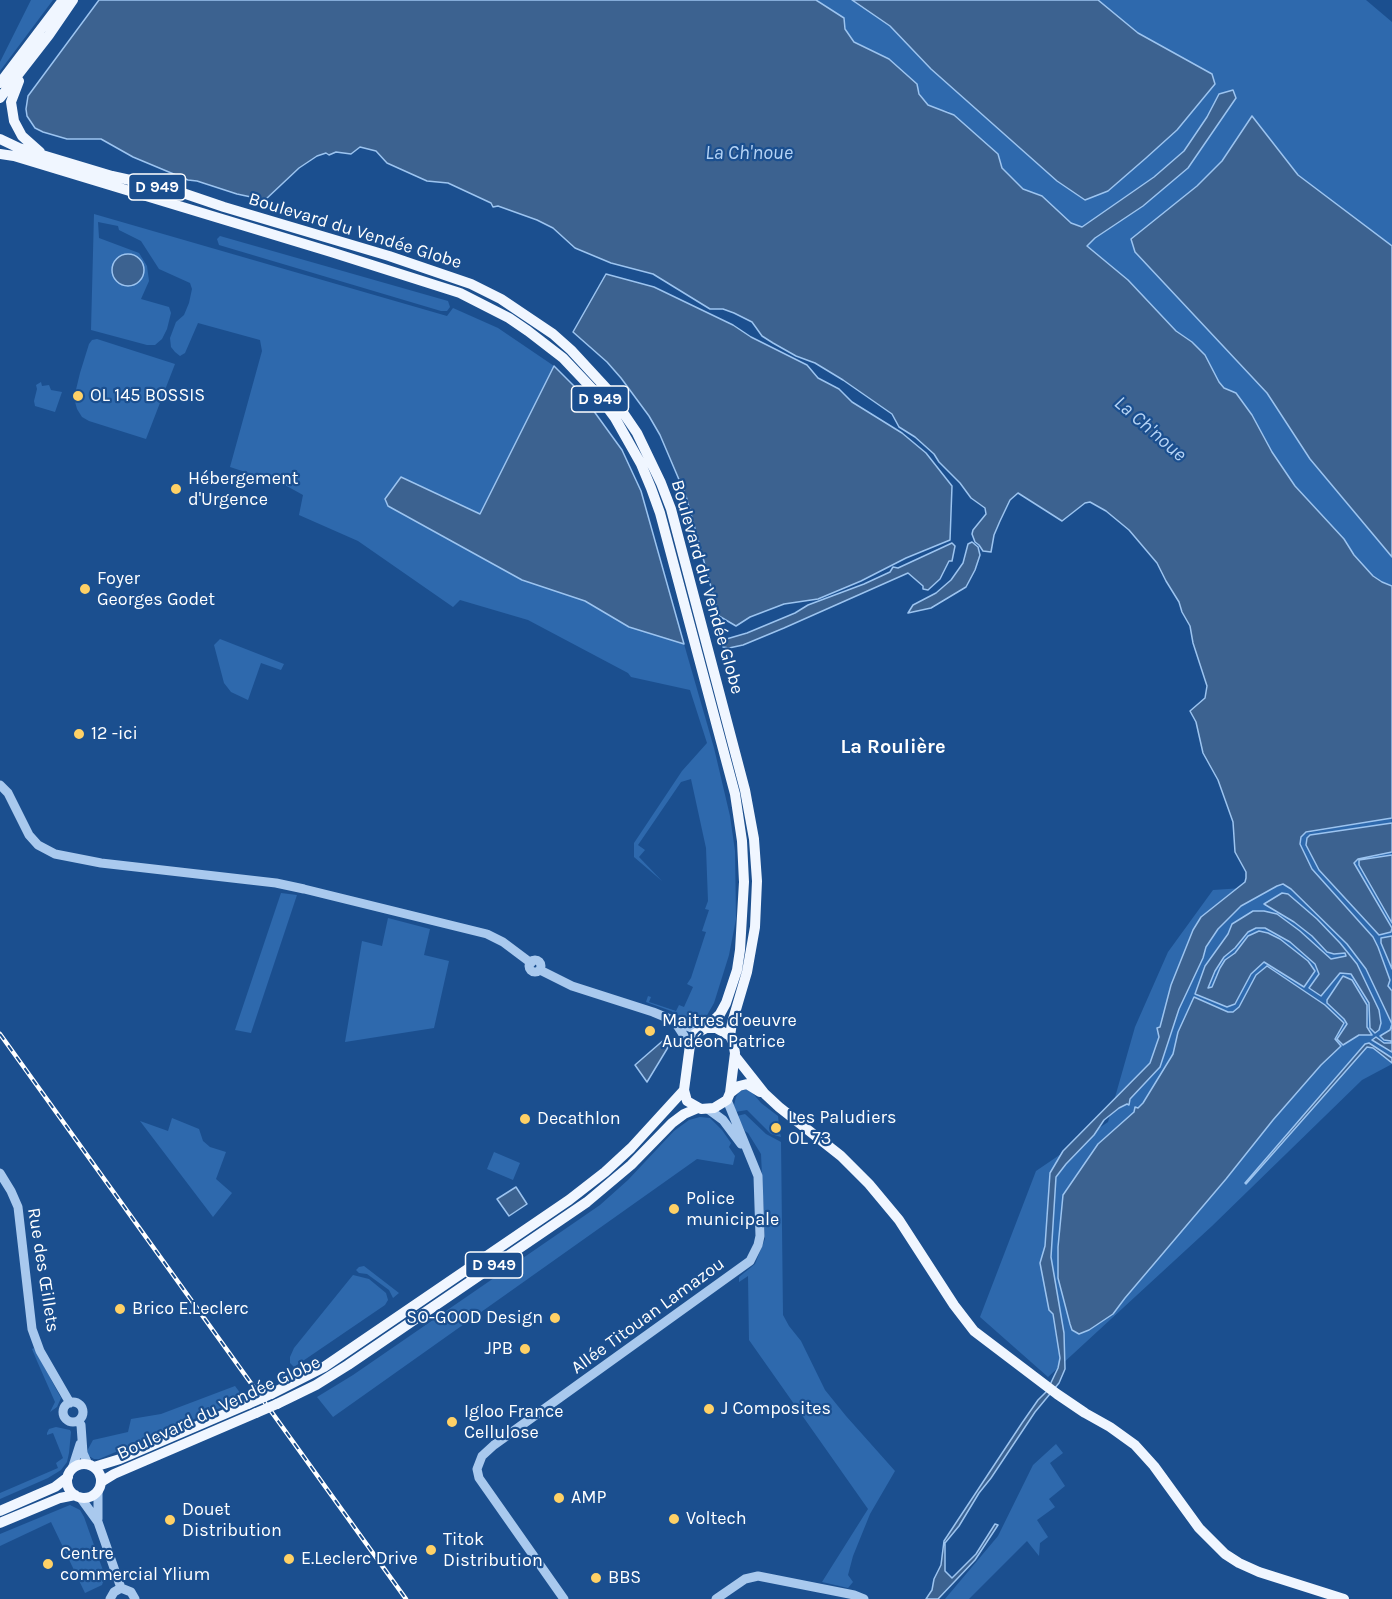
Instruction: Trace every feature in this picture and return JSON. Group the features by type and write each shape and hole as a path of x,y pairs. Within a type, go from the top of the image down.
{"main road":[{"path":"0,83 63,0"},
{"path":"0,98 74,0"},
{"path":"30,60 28,68 14,90 11,102 12,115 22,136 48,157"},
{"name":"Boulevard du Vendée Globe","path":"0,139 11,146 123,179 171,189 389,256 471,284 501,299 544,328 571,350 607,389 637,433 658,474 671,509 745,790 755,849 757,880 755,927 747,972 730,1036"},
{"name":"Boulevard du Vendée Globe","path":"0,154 14,156 460,293 528,330 563,358 598,395 615,418 641,464 660,513 735,794 742,841 744,882 740,950 737,970 726,1003 720,1014 703,1030"},
{"path":"728,1096 735,1056 733,1042 730,1036 716,1028 703,1030 690,1045 684,1090 687,1101 703,1109 719,1106 739,1086 747,1084 765,1094"},
{"path":"735,1056 765,1094 841,1156 868,1184 899,1221 968,1324 1057,1394 1135,1445 1154,1466 1204,1533 1225,1554 1259,1572 1344,1599"},
{"name":"Boulevard du Vendée Globe","path":"100,1486 114,1474 256,1413 324,1367 569,1200 631,1148 684,1090"},
{"name":"Boulevard du Vendée Globe","path":"91,1466 120,1459 248,1404 309,1389 348,1365 586,1202 631,1165 672,1123 684,1114 703,1109"},
{"path":"0,1511 55,1487 80,1465 91,1466 100,1473 100,1486 90,1497 60,1498 0,1523"},
{"path":"70,1473 69,1487 78,1496"}],"street":[{"path":"0,785 8,793 29,835 38,845 55,854 101,863 276,884 314,891 487,934 503,942 531,963 538,961 541,964 540,970 572,986 703,1030"},
{"path":"673,1020 690,1045"},
{"name":"Allée Titouan Lamazou","path":"564,1599 485,1487 479,1478 477,1469 482,1456 494,1445 750,1261 760,1236 758,1176 728,1096"},
{"name":"Allée Titouan Lamazou","path":"703,1109 720,1117 747,1150"},
{"name":"Rue des Œillets","path":"0,1173 18,1207 32,1329 40,1351 70,1403"},
{"path":"70,1403 76,1403 82,1409 83,1414 78,1420 69,1421 64,1416 65,1407 70,1403"},
{"path":"78,1420 81,1425 83,1453 91,1466"},
{"path":"70,1473 81,1442"},
{"path":"98,1522 100,1486"},
{"path":"78,1496 98,1522 121,1588 131,1592 135,1599"},
{"path":"716,1599 745,1579 758,1576 864,1599"},
{"path":"110,1599 114,1592 121,1588"}],"shaded area":[{"path":"31,0 53,0 0,71 0,62"},
{"path":"816,0 1366,0 1392,22 1392,586 1373,576 1354,555 1344,539 1295,486 1272,452 1252,415 1236,393 1224,388 1219,382 1205,355 1176,331 1128,280 1088,248 1082,227 1071,223 1037,194 1023,189 1007,175 1000,160 948,111 928,105 918,89 889,59 855,42 845,29 844,18"},
{"path":"94,214 447,316 453,308 498,328 554,366 480,514 402,477 389,506 522,580 585,601 629,627 684,644 714,748 730,816 735,851 736,919 729,955 714,1003 706,1017 688,1021 671,1011 646,1002 648,996 651,997 649,1002 676,1011 679,1005 684,1007 693,987 687,984 706,932 702,931 709,910 705,909 708,901 706,848 691,779 681,782 638,845 645,850 639,857 662,881 634,857 634,843 682,771 707,743 690,690 631,677 628,673 528,620 460,600 453,607 358,541 299,515 303,495 285,485 230,467 262,351 260,340 198,323 185,353 180,356 171,347 170,338 176,322 184,315 189,303 192,289 190,283 159,269 141,241 119,230 118,226 98,222 99,238 139,253 147,266 149,281 141,299 169,307 171,313 162,339 155,345 147,345 91,330"},
{"path":"220,236 448,301 450,307 447,311 441,311 219,245 217,239"},
{"path":"97,339 175,364 146,439 89,421 82,417 77,409 74,398 80,373 89,344 92,340"},
{"path":"41,382 42,386 49,385 51,390 62,392 55,412 35,406 36,385"},
{"path":"220,639 284,664 281,670 261,663 248,700 231,692 224,683 214,645"},
{"path":"1392,818 1392,1064 1362,1080 1212,1226 1048,1377 980,1317 1036,1171 1108,1122 1135,1027 1168,952 1213,890 1288,885 1295,846 1301,834"},
{"path":"281,893 297,895 251,1033 235,1030"},
{"path":"388,918 430,929 424,955 449,961 434,1028 345,1042 362,941 382,946"},
{"path":"746,1089 778,1116 779,1125 774,1126 775,1129 779,1129 781,1137 771,1134 747,1110 735,1112 736,1097 739,1092"},
{"path":"745,1114 766,1134 781,1142 783,1315 801,1341 825,1390 895,1471 870,1514 853,1556 848,1575 853,1582 848,1588 822,1582 868,1509 749,1340 748,1276 739,1282 739,1277 755,1264 765,1239 761,1154 737,1116"},
{"path":"700,1117 710,1118 731,1143 729,1147 735,1156 733,1165 697,1159 333,1417 317,1397 353,1375 600,1205 628,1180 674,1131 689,1120"},
{"path":"172,1118 199,1129 203,1141 210,1147 226,1152 216,1179 232,1193 213,1217 140,1121 168,1131"},
{"path":"494,1152 520,1163 513,1180 487,1169"},
{"path":"364,1266 399,1293 393,1298 389,1290 367,1274 356,1270"},
{"path":"353,1275 369,1279 386,1293 388,1300 385,1305 294,1367 290,1363 290,1357 294,1348"},
{"path":"34,1348 61,1398 57,1407 50,1412 55,1402 32,1349"},
{"path":"235,1386 244,1398 99,1459 87,1455 93,1440 128,1432 131,1419 161,1414"},
{"path":"56,1427 71,1432 67,1462 61,1470 0,1499 0,1493 58,1468 56,1463 63,1458 53,1433 47,1435 49,1429"},
{"path":"1056,1444 1063,1453 1050,1463 1065,1486 1049,1499 1055,1507 1037,1520 1048,1537 1040,1543 1039,1556 1027,1541 969,1599 945,1599 998,1536 1033,1465"},
{"path":"70,1505 80,1510 84,1517 105,1576 102,1585 85,1593 51,1522 0,1546 0,1534"}],"water":[{"name":"La Ch'noue","path":"99,0 816,0 844,18 845,29 854,42 889,59 917,84 919,94 928,105 954,115 998,154 1002,168 1023,189 1042,196 1071,223 1082,227 1154,177 1184,151 1207,117 1219,94 1233,90 1236,98 1188,168 1143,206 1095,238 1087,246 1128,280 1176,331 1205,355 1219,382 1224,388 1236,393 1252,415 1272,452 1295,486 1344,539 1354,555 1373,576 1392,586 1392,818 1306,832 1301,837 1300,844 1312,869 1373,937 1390,980 1388,986 1392,991 1392,1024 1366,969 1347,944 1291,889 1283,884 1241,906 1218,929 1206,947 1179,1009 1160,1067 1130,1099 1129,1105 1119,1108 1104,1120 1094,1135 1056,1177 1051,1257 1064,1333 1065,1369 1059,1383 1035,1412 959,1526 945,1543 945,1571 952,1578 976,1554 995,1524 998,1525 975,1560 938,1599 926,1599 932,1590 934,1579 941,1565 944,1541 1022,1423 1047,1391 1058,1368 1060,1358 1053,1314 1049,1310 1040,1263 1045,1246 1050,1173 1063,1151 1150,1063 1159,1037 1157,1028 1160,1027 1171,985 1193,930 1201,917 1245,882 1246,878 1246,872 1235,852 1233,822 1218,780 1203,753 1196,722 1190,711 1205,698 1207,686 1190,626 1179,602 1157,563 1129,530 1106,511 1090,502 1085,503 1062,521 1018,493 1010,500 1000,521 994,535 991,552 983,551 975,542 972,534 986,514 985,508 971,498 934,454 915,437 899,427 892,414 843,380 815,363 796,356 773,343 762,336 752,322 734,313 723,309 710,309 653,274 611,263 575,248 553,228 537,220 498,206 493,207 491,203 448,183 427,181 387,163 376,151 360,147 351,154 336,152 317,156 299,168 265,200 188,180 133,157 101,139 67,139 35,128 27,116 28,96"},
{"path":"852,0 1098,0 1138,33 1212,74 1215,84 1177,130 1146,158 1108,191 1085,200 1057,181 931,69 890,26"},
{"path":"1252,116 1298,175 1392,246 1392,557 1310,459 1267,393 1135,252 1131,239 1197,186 1222,161"},
{"path":"128,254 140,258 144,270 140,282 128,286 116,282 112,270 116,258"},
{"path":"606,274 654,287 733,325 751,337 807,365 818,378 839,389 852,402 902,433 926,453 952,486 950,540 818,599 784,604 750,617 736,626 719,616 686,496 660,435 621,378 607,362 573,332"},
{"path":"554,366 580,392 622,450 641,491 684,644 629,627 585,601 522,580 388,506 385,499 401,477 480,514"},
{"path":"972,542 978,547 980,555 966,587 931,608 908,613 913,605 936,593 951,580 963,563 968,544"},
{"path":"952,543 955,546 952,561 949,561 940,579 928,590 923,589 923,586 908,573 743,645 723,647 723,640 747,633 795,613 808,605 864,584 890,572 893,567 898,568"},
{"path":"1392,823 1392,852 1358,859 1354,863 1392,928 1391,932 1379,935 1319,870 1306,845 1310,835"},
{"path":"1392,855 1392,923 1359,865 1359,860"},
{"path":"1282,893 1288,894 1317,919 1357,964 1379,1010 1381,1023 1379,1030 1375,1033 1370,1028 1369,1003 1351,974 1340,973 1321,996 1309,988 1319,974 1315,964 1290,942 1265,928 1256,928 1248,932 1224,957 1208,988 1212,987 1225,960 1235,953 1248,936 1259,931 1280,939 1308,961 1315,971 1304,987 1264,962 1251,974 1235,1004 1227,1007 1195,994 1205,966 1228,934 1232,924 1253,911 1277,914 1331,959 1346,956 1345,953 1327,952 1294,922 1264,904"},
{"path":"1392,936 1392,969 1381,938"},
{"path":"1267,966 1325,1005 1344,1023 1335,1039 1341,1046 1321,1065 1273,1120 1113,1314 1079,1334 1072,1330 1058,1278 1058,1247 1063,1195 1098,1144 1134,1112 1135,1107 1138,1108 1143,1103 1173,1054 1178,1032 1194,997 1233,1012 1239,1007 1256,975"},
{"path":"1343,976 1352,980 1367,1005 1367,1027 1372,1035 1359,1035 1343,1045 1337,1039 1347,1024 1327,1003 1327,1000"},
{"path":"1392,1024 1392,1052 1372,1040 1376,1037 1384,1043 1391,1043 1380,1036 1390,1030"},
{"path":"666,1038 670,1044 647,1082 635,1065"},
{"path":"1369,1043 1392,1058 1392,1063 1373,1048 1367,1047 1246,1184 1365,1044"},
{"path":"516,1187 527,1204 509,1216 497,1199"}],"railway":[{"path":"0,1034 406,1599"}],"place":[{"name":"OL 145 BOSSIS","path":"78,396"},
{"name":"Hébergement d'Urgence","path":"176,489"},
{"name":"Foyer Georges Godet","path":"85,589"},
{"name":"12 -ici","path":"79,734"},
{"name":"Maitres d'oeuvre Audéon Patrice","path":"650,1031"},
{"name":"Decathlon","path":"525,1119"},
{"name":"Les Paludiers OL 73","path":"776,1128"},
{"name":"Police municipale","path":"674,1209"},
{"name":"Brico E.Leclerc","path":"120,1309"},
{"name":"SO-GOOD Design","path":"555,1318"},
{"name":"JPB","path":"525,1349"},
{"name":"J Composites","path":"709,1409"},
{"name":"Igloo France Cellulose","path":"452,1422"},
{"name":"AMP","path":"559,1498"},
{"name":"Voltech","path":"674,1519"},
{"name":"Douet Distribution","path":"170,1520"},
{"name":"Titok Distribution","path":"431,1550"},
{"name":"E.Leclerc Drive","path":"289,1559"},
{"name":"Centre commercial Ylium","path":"48,1564"},
{"name":"BBS","path":"596,1578"}],"district":[{"name":"La Roulière","path":"893,747"}]}
